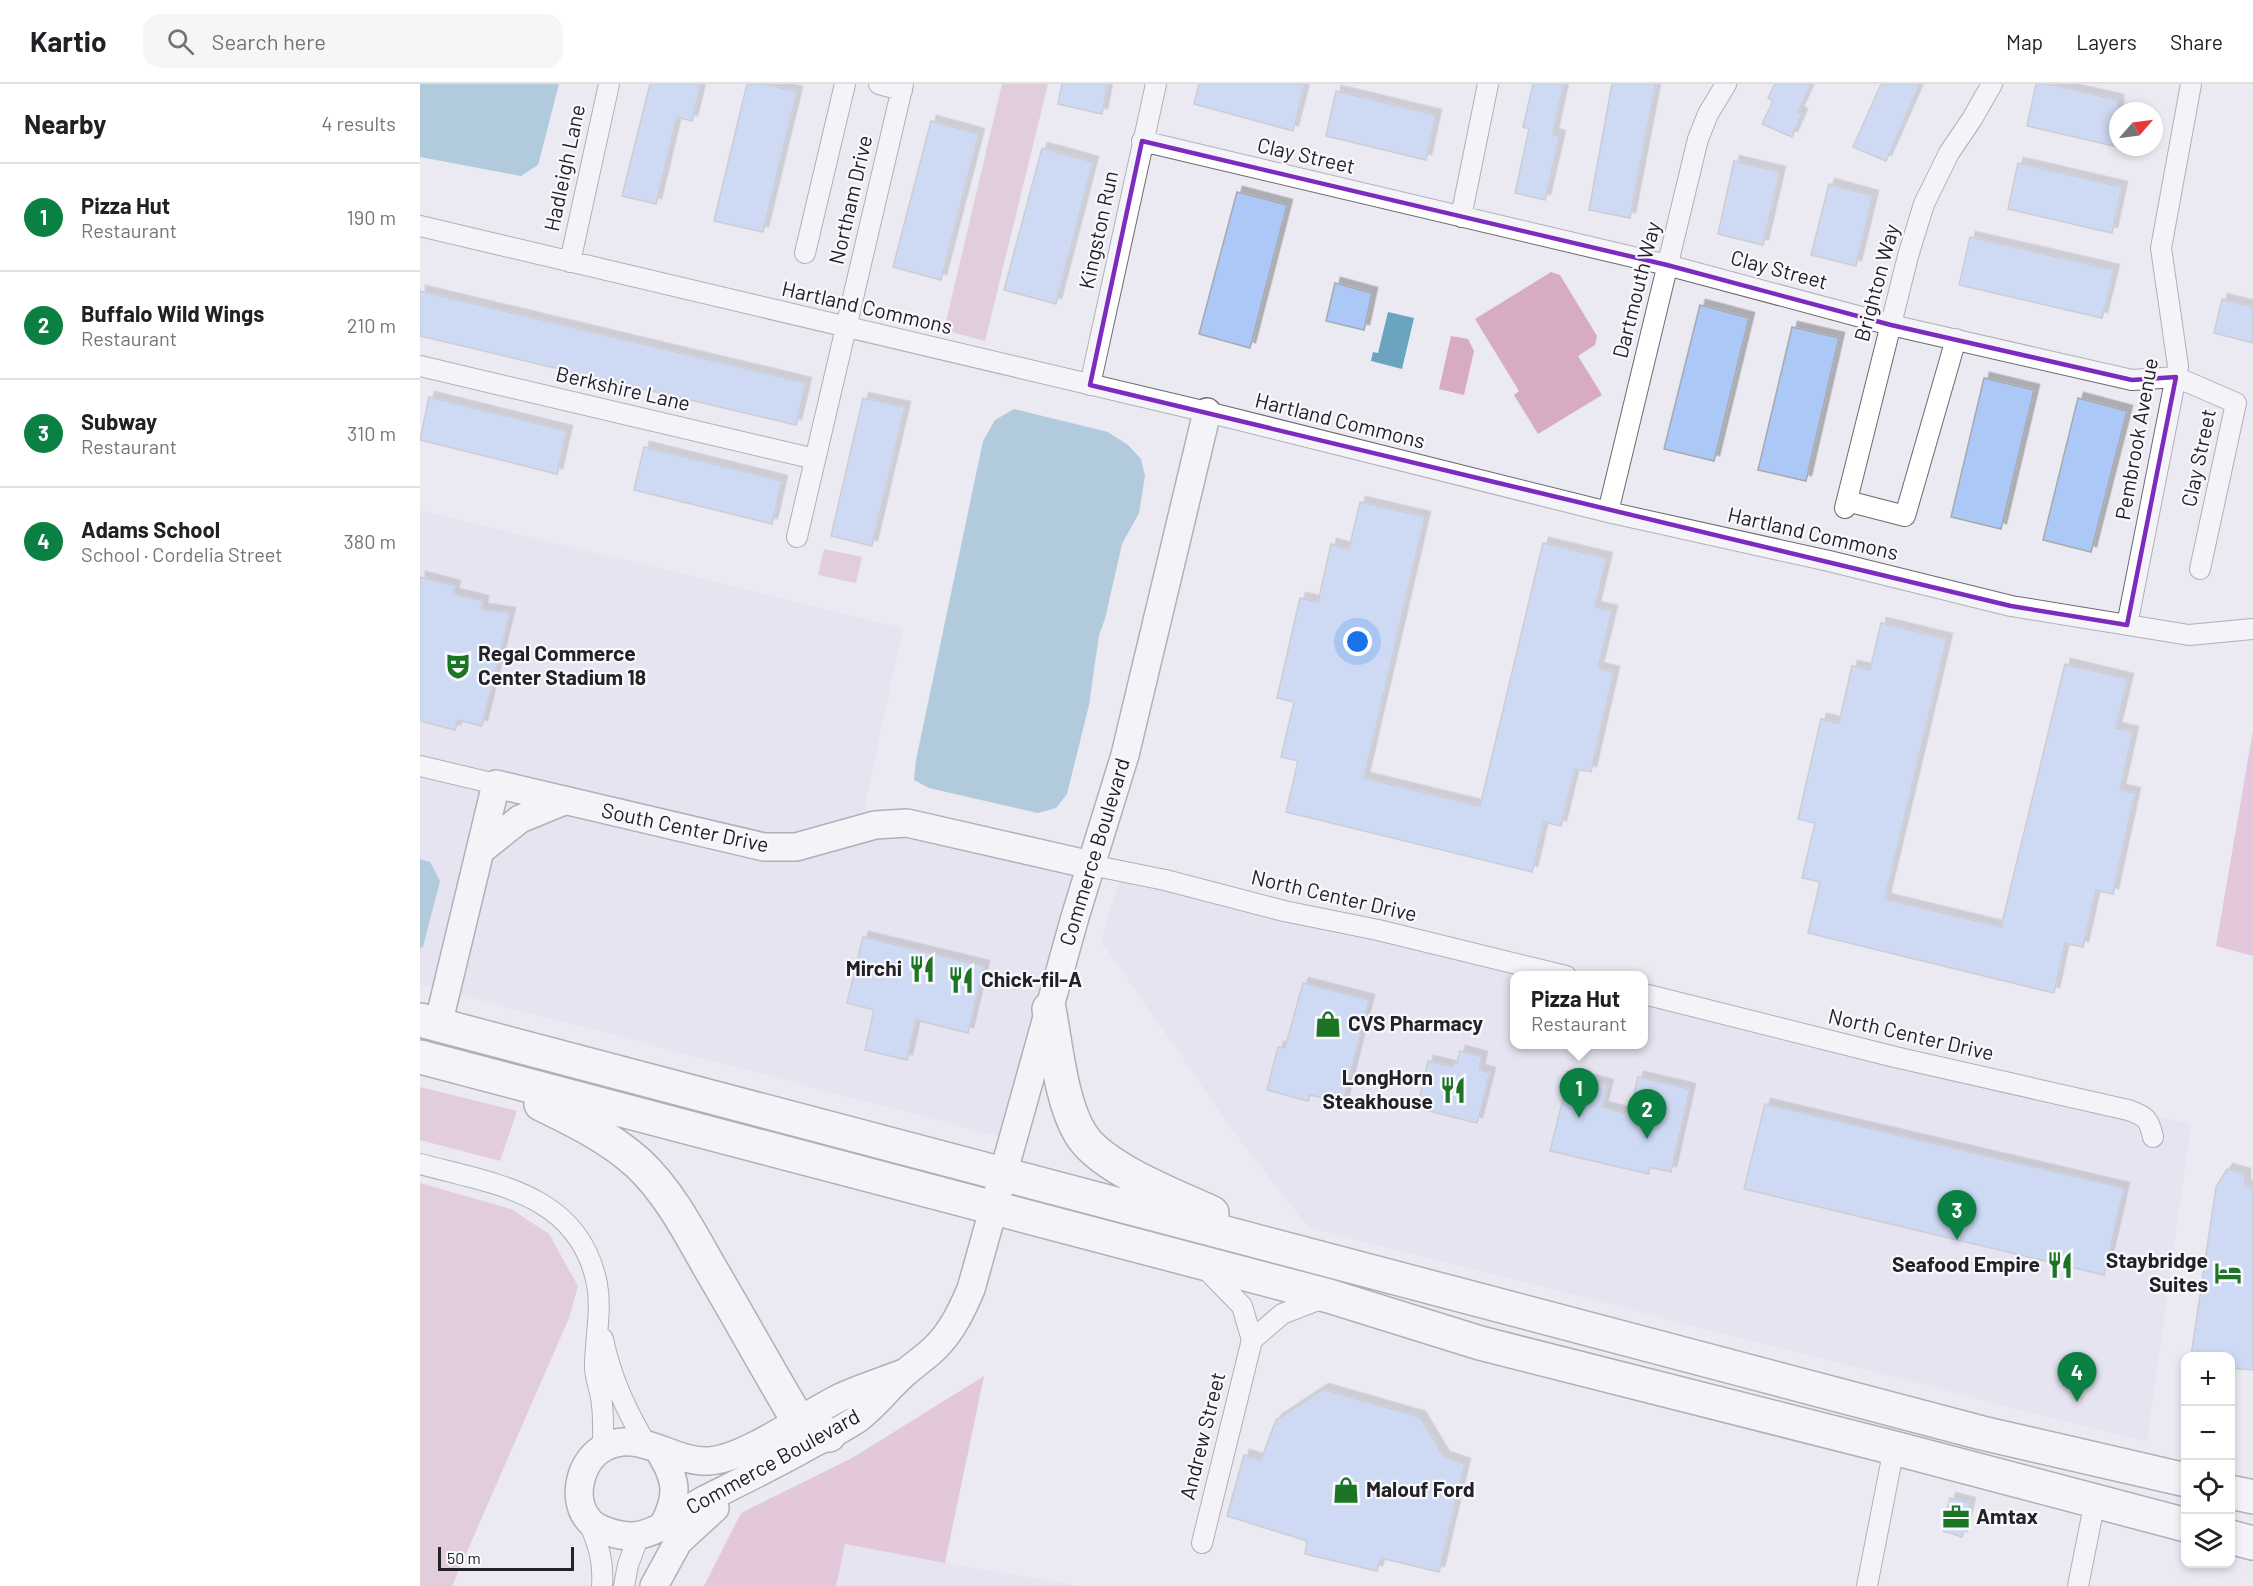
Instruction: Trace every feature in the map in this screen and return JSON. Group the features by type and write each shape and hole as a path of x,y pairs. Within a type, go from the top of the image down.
{"highway":[{"path":"1049,1009 1069,1107 1075,1124 1086,1142 1128,1173 1278,1246"},
{"path":"429,1022 1982,1433 2181,1479"},
{"path":"420,1057 1329,1296 1480,1343 2181,1524"},
{"path":"463,1069 597,1132 638,1164 663,1192 684,1222 799,1420 829,1435"},
{"path":"2235,1492 2253,1497"},
{"path":"2235,1538 2253,1543"}],"street":[{"name":"Hadleigh Lane","path":"570,262 609,84"},
{"path":"805,253 845,84"},
{"path":"879,84 903,87"},
{"name":"Kingston Run","path":"1090,385 1156,84"},
{"path":"1461,217 1488,84"},
{"name":"Dartmouth Way","path":"1608,512 1698,139 1708,114 1726,84"},
{"name":"Brighton Way","path":"1956,339 1905,516 1846,505 1908,256 1924,204 1949,153 1992,84"},
{"name":"Pembrook Avenue","path":"2127,625 2178,366 2161,248 2191,84"},
{"name":"Northam Drive","path":"797,537 903,87"},
{"name":"Clay Street","path":"1143,141 1667,265 1891,325 2132,380 2176,376 2236,403 2200,569"},
{"name":"Hartland Commons","path":"420,226 1207,412 1608,512 1829,561 2011,606 2189,634 2253,629"},
{"name":"Berkshire Lane","path":"420,366 815,459"},
{"name":"Commerce Boulevard","path":"664,1524 702,1501 753,1477 856,1419 938,1345 956,1321 971,1290 1049,1009 1125,755 1207,412"},
{"name":"South Center Drive","path":"420,766 764,847 796,847 875,825 907,823 1091,865"},
{"path":"429,1022 480,851 496,784"},
{"path":"480,851 520,819 564,801"},
{"name":"North Center Drive","path":"1091,865 1549,971"},
{"name":"North Center Drive","path":"1648,995 1895,1057 2128,1110 2141,1114 2150,1122 2153,1137"},
{"path":"420,1164 515,1189 547,1206 575,1235 588,1257 597,1284 595,1365 603,1411 603,1448"},
{"path":"1198,1261 1242,1306 1252,1340 1282,1314 1329,1296"},
{"path":"587,1519 607,1531 624,1536 639,1535 664,1524 673,1504 675,1486 670,1469 623,1404 614,1381 598,1314"},
{"name":"Andrew Street","path":"1202,1543 1252,1340"},
{"name":"Commerce Boulevard","path":"652,1447 693,1460 720,1460 744,1451 841,1397 906,1372"},
{"path":"602,1586 603,1562 580,1499 580,1481 588,1463 603,1448 630,1441 652,1447"},
{"path":"1868,1586 1894,1448"},
{"path":"654,1586 672,1550 686,1533 753,1477"},
{"path":"2078,1586 2095,1501"},
{"path":"624,1586 628,1565 639,1535"}],"highlighted area":[{"path":"1142,141 1667,265 1891,325 2132,380 2176,377 2127,625 2011,606 1090,385"}],"shaded area":[{"path":"1002,84 1048,84 985,341 944,330"},
{"path":"1551,272 1560,275 1597,336 1595,345 1578,356 1602,395 1538,434 1514,395 1519,391 1475,319"},
{"path":"1451,336 1468,339 1474,351 1464,395 1439,389"},
{"path":"420,510 903,628 865,806 875,825 1091,865 1013,1140 420,984"},
{"path":"824,549 862,557 856,583 818,575"},
{"path":"2253,730 2253,956 2216,946"},
{"path":"1122,871 1542,971 1510,971 1510,1049 1648,1049 1648,997 2191,1124 2147,1442 1308,1227 1239,1139 1101,941"},
{"path":"420,1087 517,1111 500,1161 420,1140"},
{"path":"420,1183 511,1209 549,1234 578,1286 569,1318 452,1586 420,1586"},
{"path":"984,1376 945,1563 845,1544 836,1586 704,1586 741,1513 852,1458"},
{"path":"844,1544 945,1563 1080,1586 836,1586"}],"water":[{"path":"420,84 559,84 538,165 521,176 420,157"},
{"path":"1388,312 1414,318 1402,369 1371,361 1373,352 1378,353"},
{"path":"1014,409 1108,432 1128,445 1141,459 1145,476 1139,513 1122,544 1105,619 1099,635 1089,705 1067,794 1056,808 1038,813 929,788 914,780 916,760 983,441 995,420"},
{"path":"420,859 430,862 440,881 423,947 420,948"}],"building":[{"path":"650,84 701,84 692,121 677,117 656,204 622,196"},
{"path":"747,84 765,84 797,92 763,232 714,221"},
{"path":"1062,84 1108,84 1102,114 1058,104"},
{"path":"1199,84 1305,84 1293,131 1194,104"},
{"path":"1533,84 1564,84 1553,134 1560,136 1545,200 1515,193 1529,129 1523,127"},
{"path":"1612,84 1656,84 1630,218 1589,210"},
{"path":"1775,84 1811,84 1798,112 1802,114 1792,137 1762,124 1773,101 1768,98"},
{"path":"1881,84 1920,84 1886,161 1853,147"},
{"path":"2036,84 2049,84 2118,100 2118,102 2109,102 2109,145 2027,126"},
{"path":"1336,91 1436,115 1426,160 1326,136"},
{"path":"931,121 979,134 941,280 893,267"},
{"path":"1042,148 1093,162 1056,304 1004,290"},
{"path":"1734,161 1780,172 1763,245 1718,234"},
{"path":"2018,163 2122,187 2112,233 2008,209"},
{"path":"1829,184 1873,196 1856,266 1811,255"},
{"path":"1237,192 1287,205 1250,348 1199,334"},
{"path":"1970,237 2114,270 2102,318 1959,285"},
{"path":"1335,283 1372,293 1364,330 1326,321"},
{"path":"420,291 806,383 796,425 420,336"},
{"path":"2222,299 2253,307 2253,343 2214,333"},
{"path":"1700,305 1749,318 1714,461 1664,449"},
{"path":"1792,327 1839,338 1806,481 1758,470"},
{"path":"1984,378 2034,390 2001,529 1951,517"},
{"path":"429,397 567,431 557,474 420,440"},
{"path":"863,398 905,407 872,546 831,536"},
{"path":"2078,398 2127,411 2091,552 2043,540"},
{"path":"644,447 782,481 772,524 634,490"},
{"path":"1360,502 1425,517 1364,778 1480,806 1543,543 1607,558 1595,607 1612,611 1598,668 1614,672 1591,772 1575,769 1561,826 1544,822 1532,872 1286,812 1298,761 1281,757 1294,702 1277,698 1300,598 1318,602 1331,544 1349,549"},
{"name":"Regal Commerce Center Stadium 18","path":"420,577 455,586 453,594 483,601 482,609 510,613 482,726 458,720 455,730 420,721"},
{"path":"1881,623 1947,639 1885,899 2001,927 2065,664 2128,679 2116,728 2133,732 2120,790 2135,793 2113,894 2096,890 2083,947 2065,943 2054,993 1808,933 1820,882 1802,878 1815,823 1798,819 1821,719 1839,723 1852,666 1870,670"},
{"path":"863,937 984,966 968,1033 916,1020 907,1060 865,1050 874,1010 847,1003"},
{"name":"CVS Pharmacy","path":"1303,983 1369,1000 1343,1103 1310,1095 1308,1101 1267,1090 1278,1047 1285,1048"},
{"name":"LongHorn Steakhouse","path":"1460,1051 1482,1057 1479,1070 1490,1073 1477,1123 1417,1108 1428,1061 1453,1067 1454,1062 1457,1063"},
{"path":"1569,1075 1608,1085 1602,1107 1629,1114 1638,1077 1690,1089 1671,1172 1650,1167 1649,1174 1550,1151"},
{"path":"1765,1104 2124,1188 2104,1275 1744,1189"},
{"name":"Staybridge Suites","path":"2227,1169 2245,1174 2245,1185 2253,1189 2253,1370 2235,1368 2235,1352 2192,1352 2216,1187"},
{"name":"Malouf Ford","path":"1323,1389 1420,1417 1444,1457 1465,1464 1439,1572 1381,1558 1377,1571 1305,1554 1307,1541 1227,1516 1244,1455 1261,1460 1276,1420"},
{"name":"Amtax","path":"1950,1498 1970,1503 1962,1537 1943,1531"}],"place":[{"name":"Regal Commerce Center Stadium 18","path":"458,666"},
{"name":"Mirchi","path":"922,969"},
{"name":"Chick-fil-A","path":"961,980"},
{"name":"CVS Pharmacy","path":"1328,1024"},
{"name":"LongHorn Steakhouse","path":"1453,1090"},
{"name":"Pizza Hut","path":"1579,1118"},
{"name":"Buffalo Wild Wings","path":"1647,1139"},
{"name":"Subway","path":"1957,1240"},
{"name":"Seafood Empire","path":"2060,1265"},
{"name":"Staybridge Suites","path":"2228,1273"},
{"name":"Adams School","path":"2077,1402"},
{"name":"Malouf Ford","path":"1346,1490"},
{"name":"Amtax","path":"1956,1517"}]}
